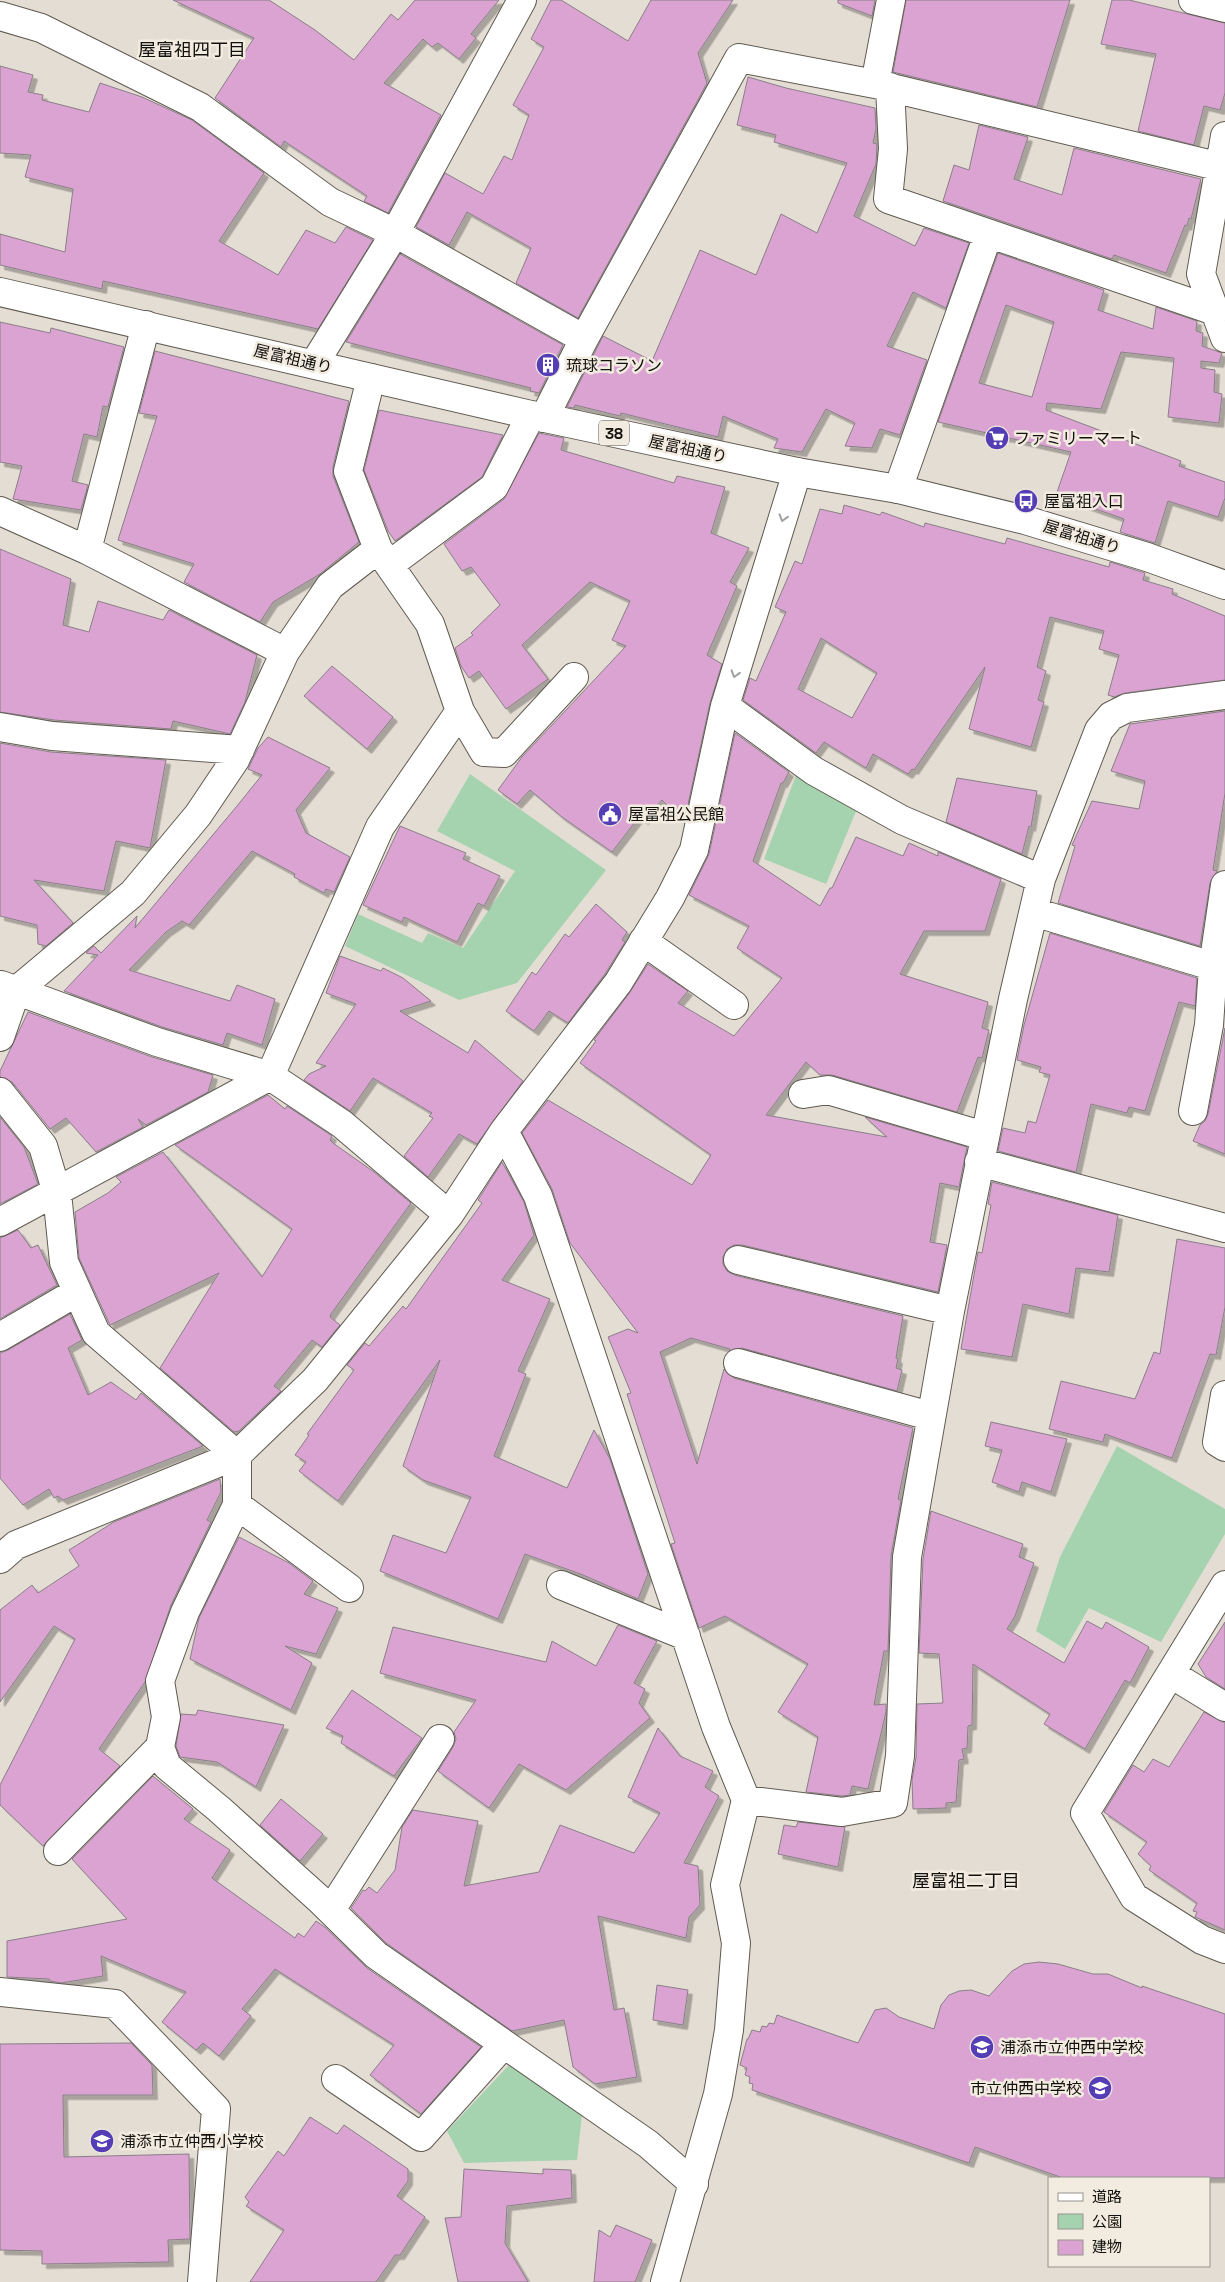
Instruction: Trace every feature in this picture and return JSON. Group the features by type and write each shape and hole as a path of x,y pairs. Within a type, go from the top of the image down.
{"street":[{"path":"314,364 395,233 522,0"},
{"path":"891,0 883,86 893,149 888,199 988,235 1215,311"},
{"path":"1193,0 1225,8"},
{"path":"0,16 41,28 200,107 330,202 395,233 584,338"},
{"path":"0,1037 8,988 133,893 198,815 240,750 285,652 330,586 383,557 494,487 584,338 739,58 883,86 1222,167"},
{"path":"1225,136 1222,167 1201,274 1225,338"},
{"path":"898,489 988,235"},
{"name":"屋富祖通り","path":"0,292 538,417 797,472 898,489 1024,520 1147,557 1225,585"},
{"path":"87,550 146,325"},
{"path":"371,378 348,471 383,557 430,624 460,711 484,752 504,753 574,677"},
{"path":"0,1559 16,1545 237,1455 315,1380 449,1215 504,1131 618,983 670,898 694,850 725,706 797,472"},
{"path":"0,511 87,550 285,652"},
{"path":"746,1800 842,1812 893,1803 900,1756 907,1557 930,1416 981,1149 1041,879 1099,730 1111,716 1128,708 1225,695"},
{"path":"725,706 814,771 902,820 1041,879"},
{"path":"0,1222 57,1193 270,1076 380,827 460,711"},
{"path":"0,727 52,736 240,750"},
{"path":"1193,1111 1219,969 1225,885"},
{"path":"1034,912 1219,969"},
{"path":"643,941 734,1005"},
{"path":"8,988 158,1042 270,1076 342,1124 449,1215"},
{"path":"803,1094 828,1090 981,1149 1225,1228"},
{"path":"0,1092 42,1146 57,1193 64,1262 96,1333 237,1455 237,1504 185,1612 160,1681 166,1717 160,1747 167,1766 219,1809 331,1910 376,1955 648,2144 694,2184"},
{"path":"504,1131 538,1196 716,1727 746,1800 725,1885 736,1943 729,2030 718,2094 665,2282"},
{"path":"738,1260 950,1311"},
{"path":"0,1337 78,1292"},
{"path":"738,1363 930,1416"},
{"path":"1225,1395 1217,1442 1225,1447"},
{"path":"237,1504 349,1588"},
{"path":"561,1585 686,1636"},
{"path":"1225,1585 1085,1813 1134,1898 1202,1940 1225,1949"},
{"path":"1171,1674 1225,1707"},
{"path":"331,1910 440,1739"},
{"path":"58,1851 160,1747"},
{"path":"0,1992 115,2004 216,2109 202,2282"},
{"path":"336,2078 421,2137 504,2044"}],"green space":[{"path":"798,770 859,804 826,884 764,859"},
{"path":"470,774 606,870 517,983 459,1000 345,946 358,914 422,943 428,933 463,948 515,871 437,831"},
{"path":"1117,1446 1225,1509 1225,1534 1161,1642 1089,1608 1065,1649 1036,1631 1060,1557"},
{"path":"510,2064 582,2115 577,2160 464,2163 447,2131"}],"building":[{"path":"173,0 269,0 315,30 354,60 391,14 398,20 415,0 499,0 471,34 476,38 459,59 438,43 432,47 423,39 384,83 441,115 388,213 364,201 367,196 284,141 281,147 215,98 254,38"},
{"path":"551,0 561,0 628,41 651,0 733,0 698,53 707,83 578,318 516,283 531,248 467,212 449,245 416,227 445,173 483,194 504,156 512,160 529,115 513,105 544,47 531,39"},
{"path":"838,0 875,0 872,16 838,3"},
{"path":"906,0 1070,0 1037,107 893,72"},
{"path":"1112,0 1129,0 1225,23 1225,93 1220,110 1204,106 1194,145 1138,131 1156,54 1101,44"},
{"path":"0,66 33,75 28,92 43,95 42,100 89,112 100,83 142,97 192,120 264,173 219,241 278,275 306,230 335,243 346,227 373,240 318,329 103,281 102,289 0,265 0,234 65,252 73,189 25,177 31,155 0,153"},
{"path":"748,77 786,88 875,108 876,129 873,143 877,144 876,164 854,216 915,246 924,228 969,243 946,308 913,292 887,346 927,360 900,435 880,429 872,448 845,446 855,423 826,409 802,452 774,448 778,439 723,416 718,437 621,413 620,416 575,405 574,408 567,407 603,336 652,361 700,250 756,275 781,214 817,233 847,163 774,142 776,135 737,125"},
{"path":"979,125 1028,137 1014,179 1062,195 1074,148 1201,179 1191,219 1189,218 1187,226 1185,225 1166,273 1114,255 1112,259 943,201 954,165 969,170"},
{"path":"998,253 1104,290 1098,310 1153,329 1156,307 1197,321 1196,331 1203,333 1202,346 1222,353 1219,363 1201,361 1201,368 1215,370 1214,392 1222,394 1219,423 1168,417 1174,358 1121,352 1101,409 1047,403 1046,410 1181,461 1179,466 1225,482 1225,498 1218,517 1168,501 1155,543 1120,532 1124,519 1056,495 1071,452 938,422","holes":["1006,305 1054,322 1032,397 979,383"]},
{"path":"400,254 563,345 539,393 530,391 531,388 346,342"},
{"path":"0,322 50,333 51,328 124,347 108,407 103,406 97,437 84,434 72,481 88,485 81,510 13,499 22,466 0,462"},
{"path":"155,351 349,401 333,467 333,476 359,542 320,574 273,602 260,622 184,582 194,564 118,540 157,416 139,413"},
{"path":"379,410 503,435 482,477 395,541 388,531 364,470"},
{"path":"539,433 564,438 561,450 674,483 677,476 725,487 711,533 749,548 730,582 737,586 707,655 722,664 710,703 684,823 662,800 644,820 639,817 612,852 562,817 530,790 517,804 498,790 522,757 626,646 612,640 630,601 590,582 522,645 548,679 506,709 479,671 469,678 461,666 455,648 473,635 471,633 500,605 471,567 462,571 444,544 504,499"},
{"path":"844,505 880,515 882,512 924,527 925,523 1005,544 1007,538 1109,567 1110,562 1145,573 1143,580 1173,589 1172,594 1225,616 1225,680 1125,693 1114,697 1108,695 1119,655 1099,649 1104,631 1050,617 1037,667 1046,671 1038,700 1044,702 1031,747 969,729 985,667 914,770 912,769 908,774 873,754 866,768 824,742 816,753 743,700 750,678 756,681 786,612 775,607 795,561 802,564 820,509 842,514","holes":["821,638 877,673 852,718 798,689"]},
{"path":"0,549 71,579 63,625 89,632 98,601 163,620 169,610 257,655 245,702 230,734 173,721 171,729 54,720 0,712"},
{"path":"332,666 393,717 367,749 304,696"},
{"path":"1225,711 1225,793 1213,870 1217,871 1210,883 1200,946 1058,903 1075,846 1072,845 1092,801 1139,809 1145,781 1111,771 1130,724"},
{"path":"735,733 789,772 783,783 781,783 753,861 820,906 830,888 832,888 856,837 903,856 909,843 938,856 938,852 1001,879 985,931 924,931 900,974 988,1002 982,1028 989,1030 982,1058 978,1057 957,1112 832,1075 820,1075 806,1062 766,1115 887,1137 865,1117 967,1147 959,1187 940,1183 930,1242 947,1245 938,1292 742,1245 734,1245 727,1249 723,1257 723,1264 727,1271 734,1275 903,1316 896,1358 898,1359 896,1368 902,1370 897,1391 742,1348 729,1351 730,1349 691,1338 660,1352 697,1464 724,1369 734,1378 913,1428 898,1499 901,1500 891,1556 888,1651 884,1651 874,1705 886,1704 886,1712 868,1789 852,1786 850,1795 842,1796 806,1792 818,1737 778,1712 808,1664 725,1616 699,1628 671,1544 675,1543 627,1394 631,1393 608,1337 628,1329 638,1333 570,1243 552,1189 522,1133 548,1100 692,1185 711,1155 580,1063 648,964 688,991 678,1003 734,1036 782,978 737,948 749,926 689,895 709,854"},
{"path":"268,737 330,768 296,810 306,833 350,857 334,892 326,889 324,893 294,877 295,874 252,851 189,925 182,921 166,932 129,970 230,1001 237,985 275,999 262,1045 227,1033 223,1045 162,1027 64,991 98,955 86,953 94,946 101,953 137,916 135,928 262,775 248,769 258,748"},
{"path":"0,743 51,752 166,760 150,848 116,841 104,891 34,880 73,923 46,946 38,944 37,925 0,916"},
{"path":"957,778 1037,791 1031,827 1029,826 1022,854 946,822"},
{"path":"400,826 466,853 463,859 500,876 484,906 478,903 457,942 404,917 402,922 363,905"},
{"path":"596,904 627,932 622,940 625,942 605,974 568,1023 549,1011 534,1031 506,1011 532,972 536,975 565,934 569,937"},
{"path":"1050,933 1197,978 1195,1006 1179,1002 1145,1111 1129,1107 1127,1113 1091,1104 1076,1172 998,1151 1003,1128 1025,1133 1028,1121 1036,1123 1050,1075 1039,1072 1041,1067 1017,1060 1024,1025"},
{"path":"340,956 381,971 383,968 403,978 431,1001 400,1011 468,1053 475,1040 523,1081 477,1144 459,1134 428,1177 404,1156 433,1118 429,1116 432,1113 373,1078 350,1111 304,1080 309,1074 326,1066 316,1063 356,1004 326,993"},
{"path":"28,1012 152,1057 213,1075 208,1092 146,1125 138,1119 143,1127 96,1152 66,1118 50,1129 12,1082 0,1077 0,1071"},
{"path":"1225,1028 1225,1154 1193,1141 1200,1125 1205,1121 1208,1114"},
{"path":"268,1095 285,1109 287,1106 332,1136 330,1140 333,1143 374,1172 411,1203 331,1314 330,1317 340,1325 322,1347 312,1340 274,1386 281,1391 239,1431 234,1432 160,1368 219,1273 110,1325 79,1258 75,1212 108,1193 121,1182 116,1177 163,1152 262,1277 292,1229 175,1145"},
{"path":"0,1117 24,1147 38,1184 0,1204"},
{"path":"502,1162 524,1202 534,1235 502,1280 550,1299 518,1371 526,1374 494,1456 567,1488 594,1430 610,1459 648,1574 638,1599 583,1575 525,1554 498,1619 380,1571 393,1535 446,1553 471,1497 423,1480 403,1466 440,1360 338,1501 299,1471 306,1462 295,1455 309,1435 307,1434 354,1370 347,1365 365,1343 369,1346 403,1306 406,1309 482,1203 478,1200"},
{"path":"992,1182 1118,1215 1109,1272 1076,1268 1069,1314 1023,1304 1012,1357 961,1349 978,1252 982,1253 991,1205 988,1204"},
{"path":"18,1230 31,1248 38,1245 57,1285 0,1319 0,1238"},
{"path":"1177,1239 1225,1248 1225,1307 1216,1355 1210,1354 1172,1458 1105,1434 1103,1442 1049,1429 1061,1381 1135,1399 1154,1352 1160,1354"},
{"path":"70,1314 82,1340 68,1348 88,1395 111,1382 136,1400 141,1393 203,1446 63,1500 58,1496 54,1498 49,1489 23,1505 0,1478 0,1353"},
{"path":"991,1422 1067,1439 1051,1492 1022,1482 1019,1492 992,1482 1002,1450 985,1446"},
{"path":"220,1479 221,1492 207,1520 211,1522 171,1605 145,1682 99,1749 120,1766 43,1846 0,1805 0,1785 75,1639 54,1626 0,1702 0,1610 32,1585 38,1593 79,1566 69,1550 114,1522"},
{"path":"931,1511 1023,1544 1019,1557 1034,1563 1015,1616 1007,1629 1064,1663 1087,1621 1102,1629 1106,1622 1149,1647 1130,1683 1125,1680 1085,1749 1044,1724 1050,1714 973,1664 972,1725 968,1726 967,1748 962,1749 964,1759 959,1760 956,1802 946,1803 946,1808 913,1809 912,1780 916,1757 917,1704 943,1703 939,1654 919,1653 923,1559"},
{"path":"239,1537 289,1563 313,1581 304,1594 338,1608 316,1654 285,1646 312,1663 291,1710 190,1659 199,1618"},
{"path":"1225,1622 1225,1689 1206,1677 1198,1664"},
{"path":"618,1625 657,1641 634,1683 645,1689 639,1703 650,1718 566,1790 519,1764 489,1808 438,1771 453,1747 456,1739 454,1732 476,1700 380,1673 393,1627 546,1662 552,1641 596,1666"},
{"path":"352,1690 422,1738 394,1776 341,1743 343,1736 326,1728"},
{"path":"198,1710 284,1725 256,1787 217,1762 180,1757 176,1746 181,1714 196,1715"},
{"path":"1204,1712 1225,1723 1225,1930 1195,1917 1197,1912 1193,1911 1197,1903 1149,1870 1151,1866 1138,1854 1147,1842 1104,1812 1133,1765 1144,1772 1153,1759 1169,1767"},
{"path":"658,1728 680,1756 713,1771 705,1787 719,1796 684,1863 698,1866 700,1905 689,1917 686,1938 598,1916 614,2010 624,2008 637,2077 595,2084 573,2067 564,2020 512,2031 386,1943 351,1908 363,1890 365,1891 369,1887 377,1893 395,1870 402,1827 413,1810 478,1821 464,1886 539,1872 560,1825 634,1853 660,1813 628,1797"},
{"path":"153,1776 193,1809 184,1819 230,1850 212,1878 295,1938 298,1933 304,1937 316,1921 326,1928 367,1968 481,2047 421,2114 370,2075 394,2045 275,1969 242,2009 251,2016 219,2056 203,2043 196,2050 162,2022 186,1992 101,1956 103,1976 61,1983 50,1981 49,1979 7,1977 7,1941 127,1919 72,1859"},
{"path":"281,1799 323,1834 300,1861 260,1825"},
{"path":"798,1822 845,1827 838,1867 778,1854 784,1825 796,1827"},
{"path":"1039,1962 1058,1964 1093,1974 1108,1974 1142,1988 1142,1986 1225,2014 1225,2178 1060,2177 975,2147 969,2163 752,2090 753,2084 749,2083 750,2077 745,2075 747,2068 740,2065 747,2039 752,2030 760,2032 762,2026 767,2027 769,2023 774,2024 777,2015 858,2043 875,2010 886,2008 899,2017 934,2029 941,2005 949,1995 959,1991 971,1990 989,1996 1012,1971 1024,1964"},
{"path":"657,1985 688,1990 683,2025 653,2020"},
{"name":"浦添市立仲西小学校","path":"131,2043 152,2065 153,2095 63,2095 64,2157 189,2154 190,2239 168,2240 169,2262 42,2264 42,2251 0,2250 0,2044"},
{"path":"310,2117 337,2134 344,2125 408,2169 408,2181 397,2196 425,2217 400,2255 395,2255 376,2282 250,2282 284,2230 246,2206 249,2202 245,2197 278,2151 284,2156"},
{"path":"464,2169 543,2174 543,2169 571,2170 572,2198 507,2206 505,2243 528,2282 458,2282 445,2218 461,2217"},
{"path":"616,2225 652,2240 635,2282 594,2282 599,2230 610,2237"}],"place":[{"name":"琉球コラソン","path":"548,365"},
{"name":"ファミリーマート","path":"997,438"},
{"name":"屋富祖入口","path":"1026,501"},
{"name":"屋冨祖公民館","path":"610,814"},
{"name":"浦添市立仲西中学校","path":"982,2047"},
{"name":"市立仲西中学校","path":"1100,2088"},
{"name":"浦添市立仲西小学校","path":"102,2141"}],"district":[{"name":"屋富祖四丁目","path":"192,49"},
{"name":"屋富祖二丁目","path":"966,1880"}]}
